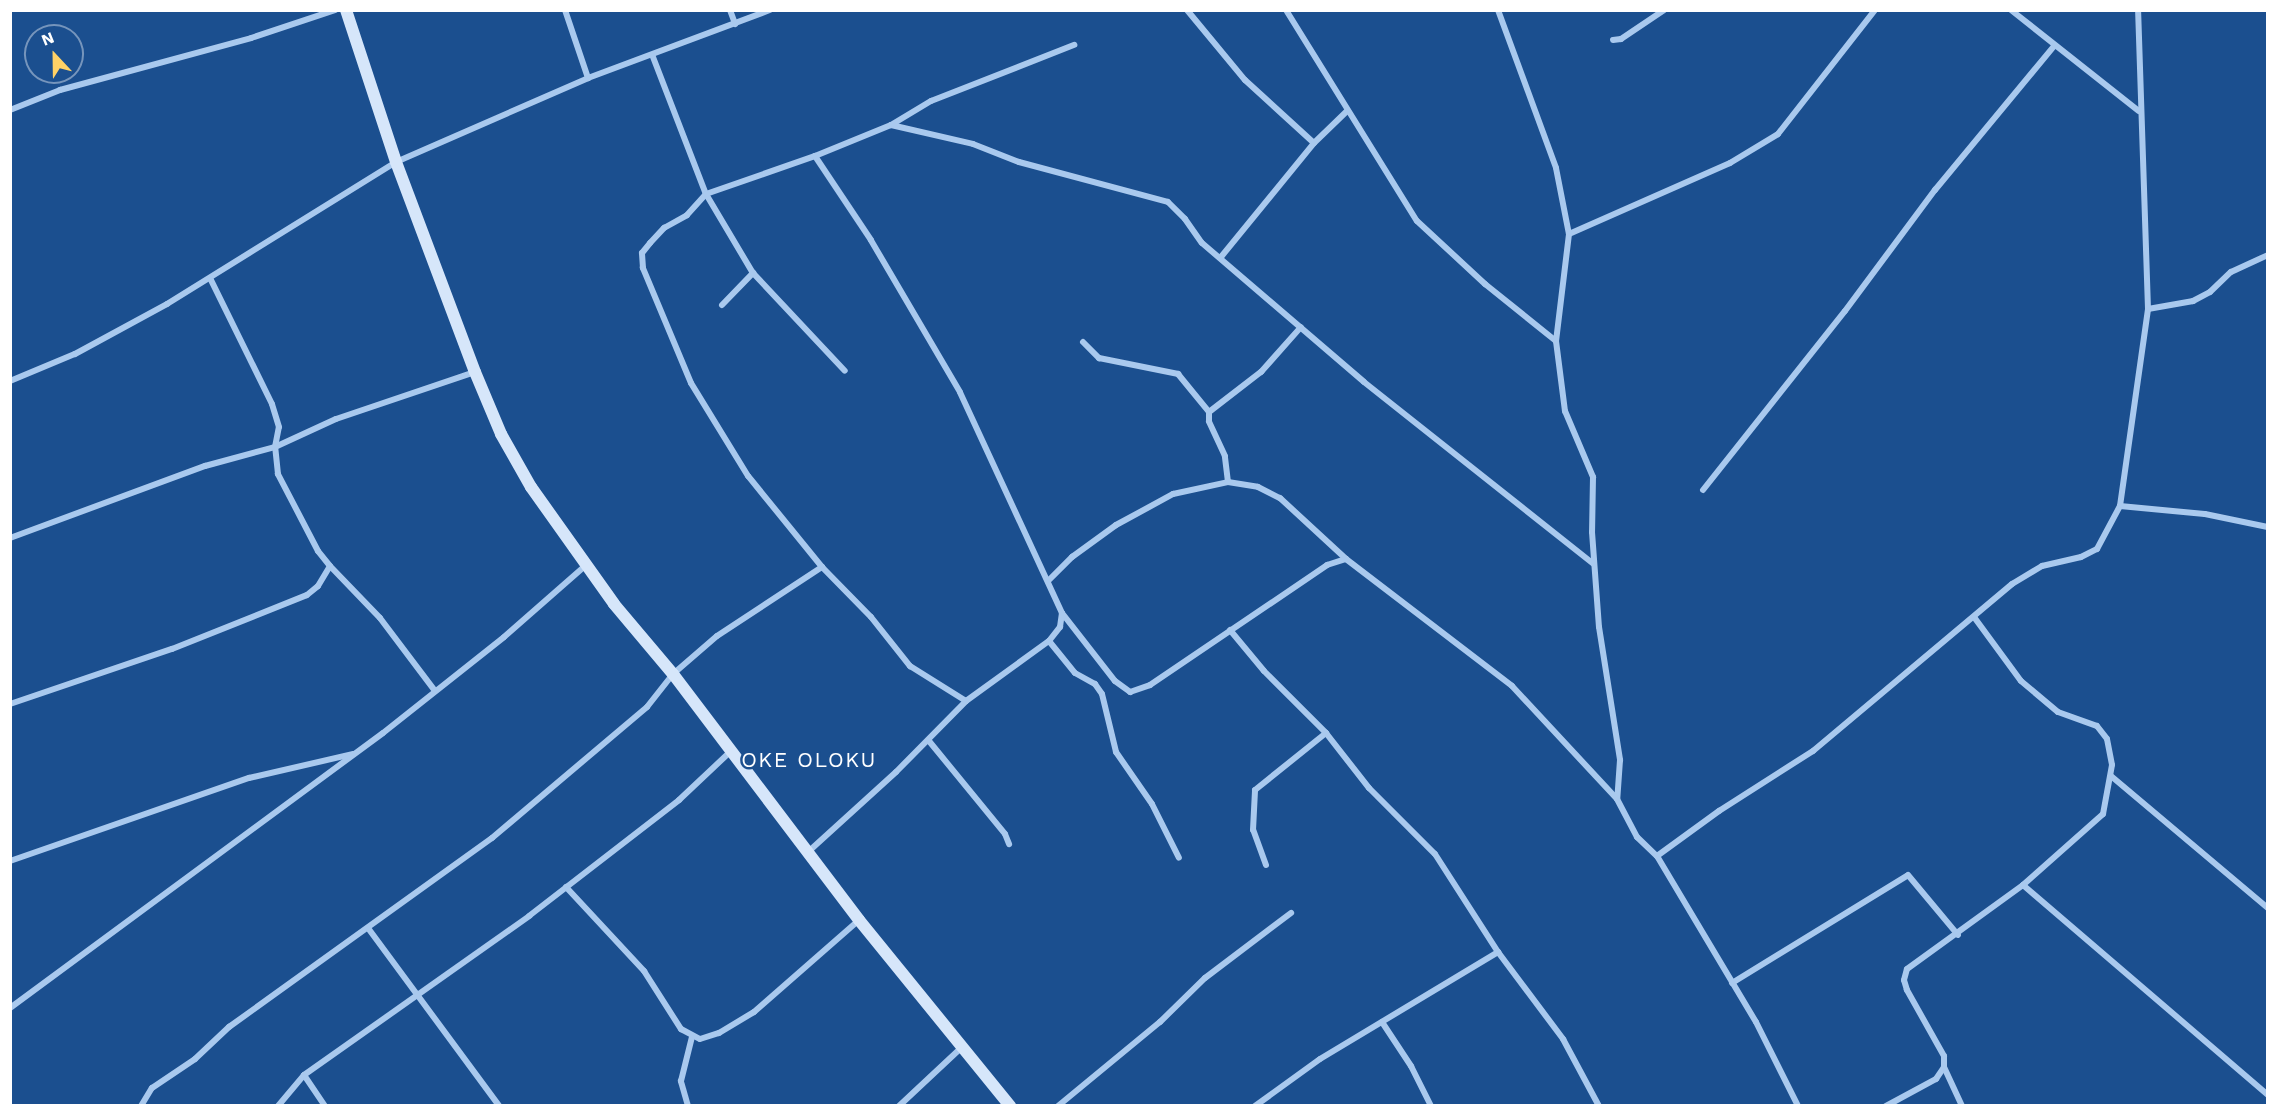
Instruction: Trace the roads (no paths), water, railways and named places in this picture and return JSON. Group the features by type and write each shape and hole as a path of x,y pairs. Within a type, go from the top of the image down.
{"street":[{"path":"10,110 60,90 251,38 335,10"},
{"path":"346,10 396,162 475,372 501,434 526,478 585,566 673,674 859,920 1010,1106"},
{"path":"565,10 588,78"},
{"path":"730,10 735,24"},
{"path":"10,381 75,354 210,278 396,162 588,78 653,57 770,10"},
{"path":"1187,10 1245,80 1314,143"},
{"path":"1286,10 1417,221 1459,262 1557,341"},
{"path":"1498,10 1556,168 1569,234 1557,341 1565,411 1593,477 1594,564 1605,678 1620,760 1617,800"},
{"path":"1613,40 1621,39 1664,10"},
{"path":"1569,234 1730,163 1778,134 1875,10"},
{"path":"2011,10 2139,111"},
{"path":"1657,856 1719,811 1813,751 2027,573 2042,566 2081,557 2097,549 2120,506 2148,309 2139,111 2138,10"},
{"path":"966,701 910,666 871,617 822,567 748,476 691,383 643,268 642,253 664,228 687,215 706,194 815,156 891,125 931,101 1074,45"},
{"path":"1703,490 1845,311 1935,190 2054,46"},
{"path":"653,57 706,194 753,273 845,371"},
{"path":"1221,257 1314,143 1347,111"},
{"path":"891,125 973,144 1019,162 1168,202 1185,219 1202,243 1301,327 1594,564"},
{"path":"815,156 871,240 960,392 1049,580 1062,613 1115,681 1130,692 1150,685 1327,565 1346,559"},
{"path":"2148,309 2193,301 2210,292 2231,272 2268,255"},
{"path":"722,305 753,273"},
{"path":"210,278 272,404 279,427 275,447 278,474 330,566 380,618 435,692"},
{"path":"1209,412 1261,372 1301,327"},
{"path":"1083,342 1099,358 1178,374 1209,412 1209,421 1225,456 1228,482"},
{"path":"10,538 205,466 275,447 336,419 475,372"},
{"path":"1049,580 1072,557 1149,505 1173,494 1228,482 1258,487 1280,498 1346,559 1512,686 1617,800 1637,837 1657,856 1732,983 1798,1106"},
{"path":"2120,506 2205,514 2268,527"},
{"path":"10,704 172,649 307,595 318,586 330,566"},
{"path":"10,1008 355,754 435,692 585,566"},
{"path":"141,1106 152,1088 195,1059 229,1027 492,838 566,778 647,707 673,674 760,605 822,567"},
{"path":"808,852 929,741 966,701 1049,641 1060,627 1062,613"},
{"path":"1962,1106 1944,1067 1944,1056 1904,980 1907,969 1922,955 1958,935 2023,885 2103,814 2111,776 2106,739 2097,726 2058,712 2021,681 1974,617"},
{"path":"1230,630 1264,671 1326,732 1369,788 1435,854 1498,952 1563,1039 1599,1106"},
{"path":"1049,641 1075,673 1095,684 1102,694 1116,752 1162,821 1179,858"},
{"path":"1266,865 1254,830 1255,789 1326,732"},
{"path":"929,741 1005,834 1009,844"},
{"path":"278,1106 304,1075 566,887 679,800 730,752"},
{"path":"10,861 249,778 355,754"},
{"path":"2111,776 2268,908"},
{"path":"1732,983 1908,875 1958,935"},
{"path":"2023,885 2268,1095"},
{"path":"566,887 644,971 675,1021 692,1037 708,1039 754,1012 859,920"},
{"path":"1058,1106 1160,1022 1205,978 1291,913"},
{"path":"368,928 499,1106"},
{"path":"1255,1106 1320,1059 1498,952"},
{"path":"1382,1022 1412,1066 1431,1106"},
{"path":"688,1106 681,1081 692,1037"},
{"path":"899,1106 962,1046"},
{"path":"1886,1106 1936,1079 1944,1067"},
{"path":"304,1075 325,1106"}],"district":[{"name":"OKE OLOKU","path":"809,760"}]}
